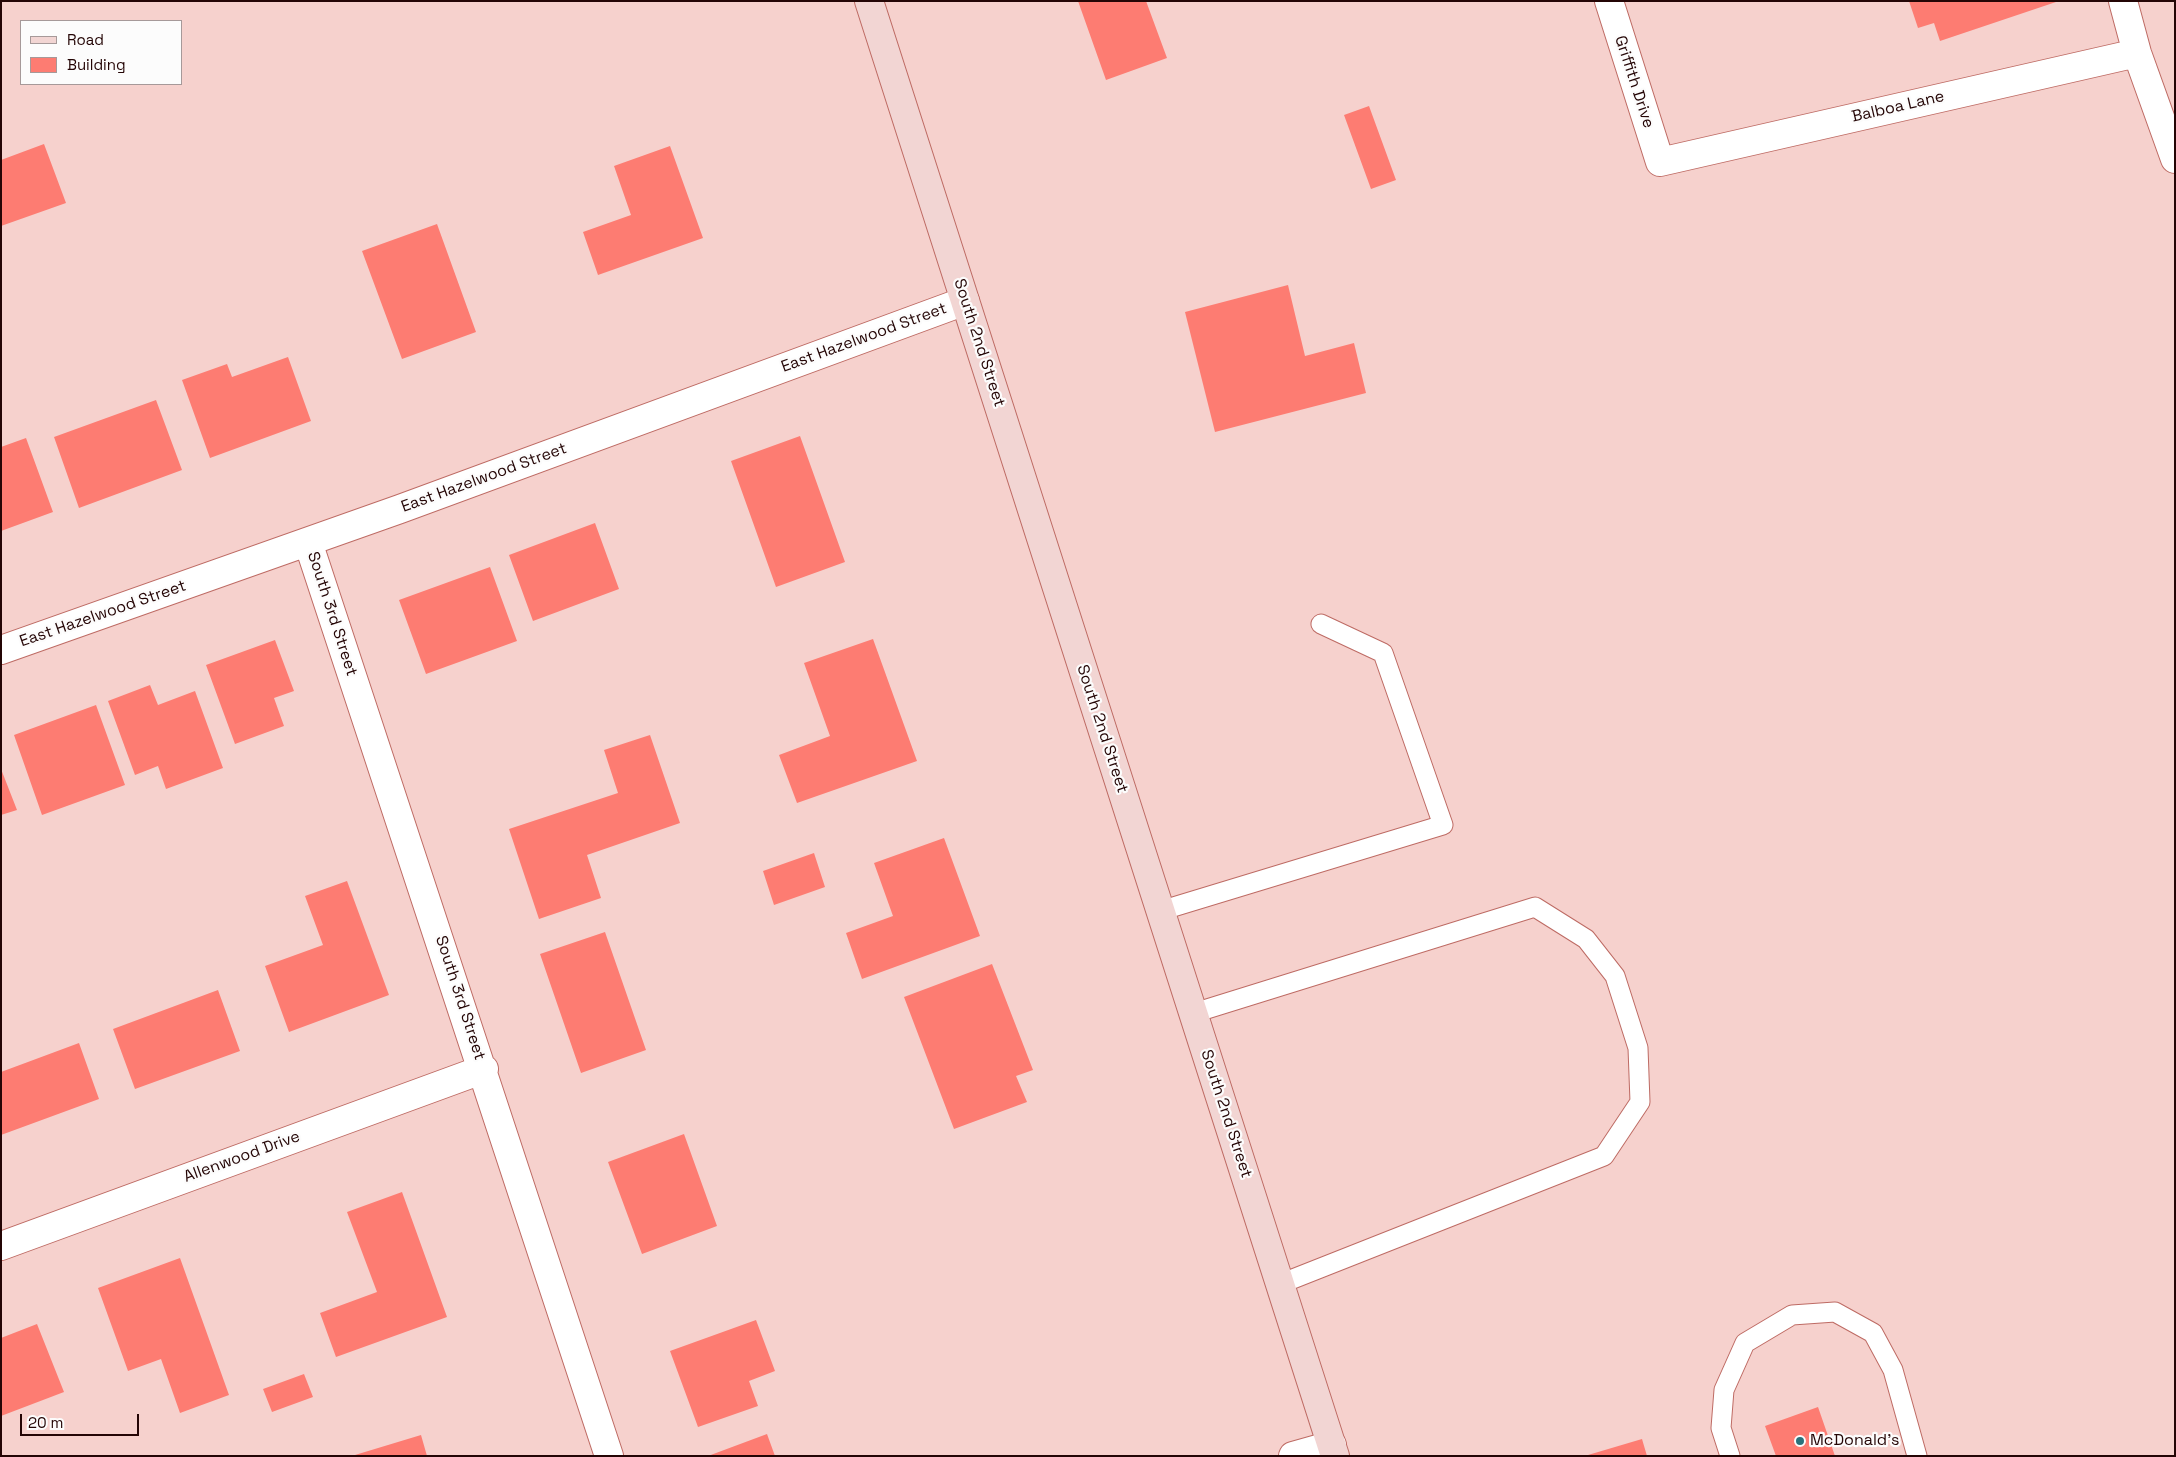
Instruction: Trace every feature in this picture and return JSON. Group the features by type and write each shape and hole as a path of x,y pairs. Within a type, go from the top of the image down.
{"main road":[{"name":"South 2nd Street","path":"869,1 1334,1450"}],"street":[{"name":"Griffith Drive","path":"1608,1 1660,162"},
{"path":"2123,1 2137,53 2175,159"},
{"name":"Balboa Lane","path":"1660,162 2137,53"},
{"name":"East Hazelwood Street","path":"1,650 308,542 965,301"},
{"name":"South 3rd Street","path":"308,542 484,1068 609,1456"},
{"name":"Allenwood Drive","path":"1,1246 484,1068"},
{"path":"1293,1456 1334,1450"}],"lane":[{"path":"1160,911 1442,825 1383,653 1321,624"},
{"path":"1194,1013 1535,907 1586,939 1615,976 1638,1048 1640,1102 1604,1156 1280,1284"},
{"path":"1730,1456 1721,1428 1724,1390 1745,1344 1792,1315 1835,1312 1873,1333 1893,1370 1918,1456"}],"building":[{"path":"1078,1 1146,1 1167,58 1106,80"},
{"path":"1909,1 2056,2 1940,41 1934,23 1918,28"},
{"path":"1369,106 1396,180 1371,189 1344,115"},
{"path":"44,144 66,203 1,226 1,160"},
{"path":"670,146 703,238 598,275 583,232 631,215 614,166"},
{"path":"437,224 476,332 402,359 362,251"},
{"path":"1288,285 1305,356 1354,343 1366,393 1215,432 1185,312"},
{"path":"288,357 311,421 210,458 182,380 227,364 232,377"},
{"path":"156,400 182,470 79,508 54,437"},
{"path":"800,436 845,562 776,587 731,461"},
{"path":"26,438 53,512 1,531 1,447"},
{"path":"595,523 619,589 533,621 509,555"},
{"path":"490,567 517,641 426,674 399,600"},
{"path":"873,639 917,761 797,803 779,755 830,736 804,663"},
{"path":"275,640 294,691 274,698 284,726 235,744 206,665"},
{"path":"150,685 158,705 195,691 223,768 166,789 158,766 135,775 108,701"},
{"path":"96,705 125,785 42,815 14,735"},
{"path":"650,735 680,823 587,855 601,898 539,919 509,829 618,793 604,750"},
{"path":"1,769 17,810 1,815"},
{"path":"944,838 980,936 862,979 846,933 893,916 874,863"},
{"path":"814,853 825,887 774,905 763,871"},
{"path":"347,881 389,995 289,1032 265,966 323,945 305,896"},
{"path":"605,932 646,1050 581,1073 540,954"},
{"path":"992,964 1033,1070 1016,1076 1027,1102 954,1129 904,997"},
{"path":"218,990 240,1051 135,1089 113,1029"},
{"path":"79,1043 99,1099 1,1135 1,1072"},
{"path":"684,1134 717,1226 642,1254 608,1162"},
{"path":"402,1192 447,1317 336,1357 320,1313 377,1292 347,1212"},
{"path":"180,1258 229,1395 180,1413 161,1359 128,1371 98,1288"},
{"path":"756,1320 775,1371 749,1381 758,1406 698,1427 670,1351"},
{"path":"37,1324 64,1392 1,1416 1,1338"},
{"path":"304,1374 313,1397 272,1412 263,1389"},
{"name":"McDonald's","path":"1818,1407 1835,1456 1776,1456 1765,1426"},
{"path":"767,1434 775,1456 708,1456"},
{"path":"421,1435 427,1456 355,1456 355,1455"},
{"path":"1642,1439 1647,1456 1588,1456 1588,1455"}],"place":[{"name":"McDonald's","path":"1800,1441"}]}
